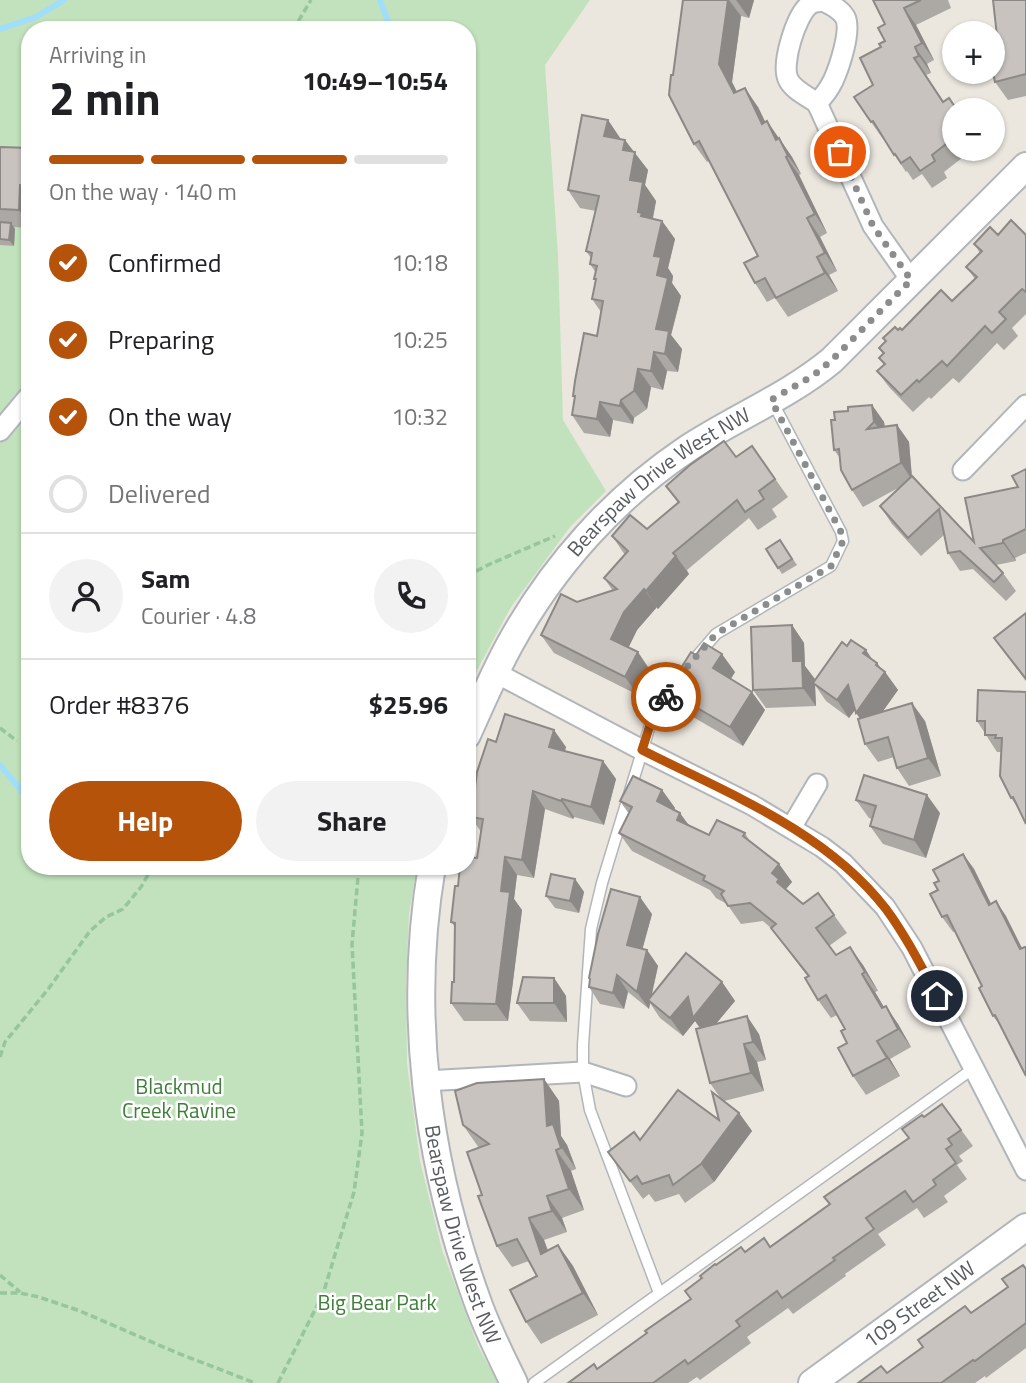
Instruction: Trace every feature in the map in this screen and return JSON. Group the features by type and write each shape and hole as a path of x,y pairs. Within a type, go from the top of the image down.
{"street":[{"path":"817,103 826,94 834,79 848,27 845,17 834,5 823,2 811,3 801,13 786,57 786,77 792,87 817,103 873,226 911,280"},
{"name":"Bearspaw Drive West NW","path":"476,716 511,643 553,576 612,508 685,451 814,375 1026,166"},
{"path":"963,470 1026,405"},
{"path":"0,431 21,406"},
{"path":"496,673 752,805 822,847 843,863 885,907 912,948 1026,1170"},
{"path":"791,828 817,784"},
{"name":"Bearspaw Drive West NW","path":"431,875 424,918 421,1025 432,1136 460,1250 478,1302 514,1383"},
{"path":"425,1081 583,1072 626,1086"},
{"name":"109 Street NW","path":"812,1383 1026,1227"}],"lane":[{"path":"693,660 716,634 831,566 843,541 841,532 771,400"},
{"path":"659,1293 590,1110 583,1072 583,1045 591,929 602,883 651,722 686,668"},
{"path":"534,1383 974,1068"}],"path":[{"path":"298,21 310,0"},
{"path":"476,571 560,534"},
{"path":"0,728 17,741"},
{"path":"0,1057 5,1042 56,979 90,930 106,917 123,909 148,875"},
{"path":"278,1383 323,1294 354,1192 362,1133 352,944 358,875"},
{"path":"0,1275 22,1294"},
{"path":"0,1293 38,1297 80,1311 255,1383"}],"green space":[{"name":"Blackmud Creek Ravine","path":"0,0 590,0 545,65 558,255 563,420 606,491 570,527 511,607 476,672 476,21 21,21 21,875 416,875 409,914 407,1063 420,1161 442,1250 478,1346 498,1383 0,1383"}],"building":[{"path":"683,0 728,0 719,64 734,93 745,88 762,124 767,121 776,140 779,138 815,214 807,218 825,253 817,257 825,273 776,298 765,278 755,283 744,263 758,256 699,141 694,144 669,95"},
{"path":"873,0 921,0 904,8 922,43 915,47 919,56 914,58 942,100 942,147 932,155 935,161 920,171 910,157 901,163 854,97 873,85 860,58 881,47 879,44 885,41 878,28 885,24"},
{"path":"993,0 1026,0 1026,74 1005,79 1005,21 995,21"},
{"path":"582,115 608,120 604,136 625,140 623,150 635,152 630,180 643,182 638,212 642,213 641,216 662,221 654,256 661,257 657,275 668,278 656,329 669,331 665,354 654,352 651,371 638,369 634,391 621,400 620,406 600,402 597,419 572,415 584,333 597,336 603,301 592,299 597,266 590,264 592,253 586,251 599,196 568,190"},
{"path":"0,147 21,148 19,210 0,209"},
{"path":"1011,220 1026,235 1026,292 1022,289 999,312 1006,319 992,333 985,326 947,366 942,361 901,395 877,371 885,364 879,358 884,353 879,348 886,341 883,338 895,327 902,330 941,290 952,301 977,277 966,267 982,251 974,244 990,227 998,235"},
{"path":"0,222 11,223 9,240 0,239"},
{"path":"872,405 874,422 867,429 897,425 901,463 852,490 841,470 839,449 834,450 831,420 835,420 834,412 848,411 848,407"},
{"path":"724,441 736,457 752,446 775,479 759,491 764,499 745,512 737,500 673,553 676,556 624,612 611,639 638,652 625,677 541,635 561,594 577,602 617,589 604,578 628,551 612,536 630,515 647,529 679,502 666,486"},
{"path":"1026,469 1026,529 1003,540 1003,543 980,548 1003,573 994,582 960,551 948,553 939,509 908,538 880,506 912,476 974,542 965,498 1018,487 1012,476"},
{"path":"780,540 792,559 778,568 766,549"},
{"path":"1026,613 1026,679 994,638"},
{"path":"792,625 793,661 802,661 803,688 753,690 751,627"},
{"path":"851,640 866,650 863,653 885,672 856,713 848,685 837,700 813,683 842,642 847,646"},
{"path":"704,643 722,654 713,668 752,692 730,727 680,698 684,692 671,684 691,652 696,655"},
{"path":"978,690 1026,692 1026,824 1000,776 1002,738 985,735 985,721 977,721"},
{"path":"912,703 928,758 897,768 888,737 865,744 858,719"},
{"path":"505,714 554,730 549,747 603,761 591,807 562,799 561,801 533,791 522,860 505,857 501,891 510,892 496,1004 451,1003 455,923 451,922 455,886 458,886 459,875 476,875 476,858 483,819 476,818 477,772 488,739 496,742"},
{"path":"864,775 927,795 914,840 870,826 876,806 856,800"},
{"path":"633,776 662,790 657,801 680,813 677,820 709,835 717,820 745,833 743,836 779,864 772,873 779,879 777,882 803,904 818,893 834,915 816,928 836,955 850,947 865,972 862,974 882,1008 886,1006 898,1029 877,1041 887,1058 853,1076 838,1048 847,1043 841,1031 845,1029 826,995 818,1000 805,978 809,976 771,928 776,924 750,903 728,906 721,894 724,891 703,880 705,876 619,833 632,807 620,801"},
{"path":"963,854 989,905 996,901 1020,949 1026,948 1026,1076 979,988 982,986 947,915 942,917 930,894 938,890 934,883 939,881 933,870"},
{"path":"551,874 575,879 570,901 546,896"},
{"path":"611,889 640,897 627,945 647,950 637,992 617,975 613,993 589,987 598,934"},
{"path":"686,953 722,982 693,1018 688,997 670,1018 648,1000"},
{"path":"523,977 554,978 554,1003 517,1003"},
{"path":"747,1016 753,1042 744,1044 751,1073 710,1083 696,1029"},
{"path":"544,1079 547,1126 553,1124 561,1148 556,1150 569,1189 547,1196 552,1211 529,1218 541,1254 558,1245 583,1293 526,1322 510,1290 537,1276 517,1239 497,1246 478,1196 482,1195 467,1152 489,1144 463,1125 455,1091 477,1083"},
{"path":"678,1090 719,1120 712,1092 739,1113 701,1164 673,1185 669,1175 642,1184 637,1176 630,1181 608,1152 634,1132 640,1140"},
{"path":"942,1104 961,1130 948,1139 952,1145 946,1149 956,1163 933,1180 936,1185 913,1202 905,1191 866,1218 874,1229 833,1258 835,1260 782,1298 777,1291 736,1321 740,1326 688,1364 685,1360 653,1383 568,1383 594,1364 597,1369 691,1299 685,1291 715,1264 741,1247 745,1252 764,1238 770,1247 830,1204 824,1197 909,1138 902,1129"},
{"path":"1023,1265 1026,1269 1026,1323 975,1361 941,1383 858,1383 881,1366 887,1373 923,1347 918,1340 965,1306 971,1313 1008,1287 1002,1279"}],"waterway":[{"path":"24,21 64,0"},
{"path":"380,0 388,21"},
{"path":"0,29 21,22"},
{"path":"0,765 21,790"}],"way so far":[{"path":"666,697 686,668 716,634 831,566 843,541 841,532 771,400 799,385 832,360 911,280 873,226 840,152"}],"route":[{"path":"666,697 651,722 642,750 752,805 822,847 843,863 885,907 912,948 937,996"}],"park label":[{"name":"Big Bear Park","path":"377,1303"}]}
